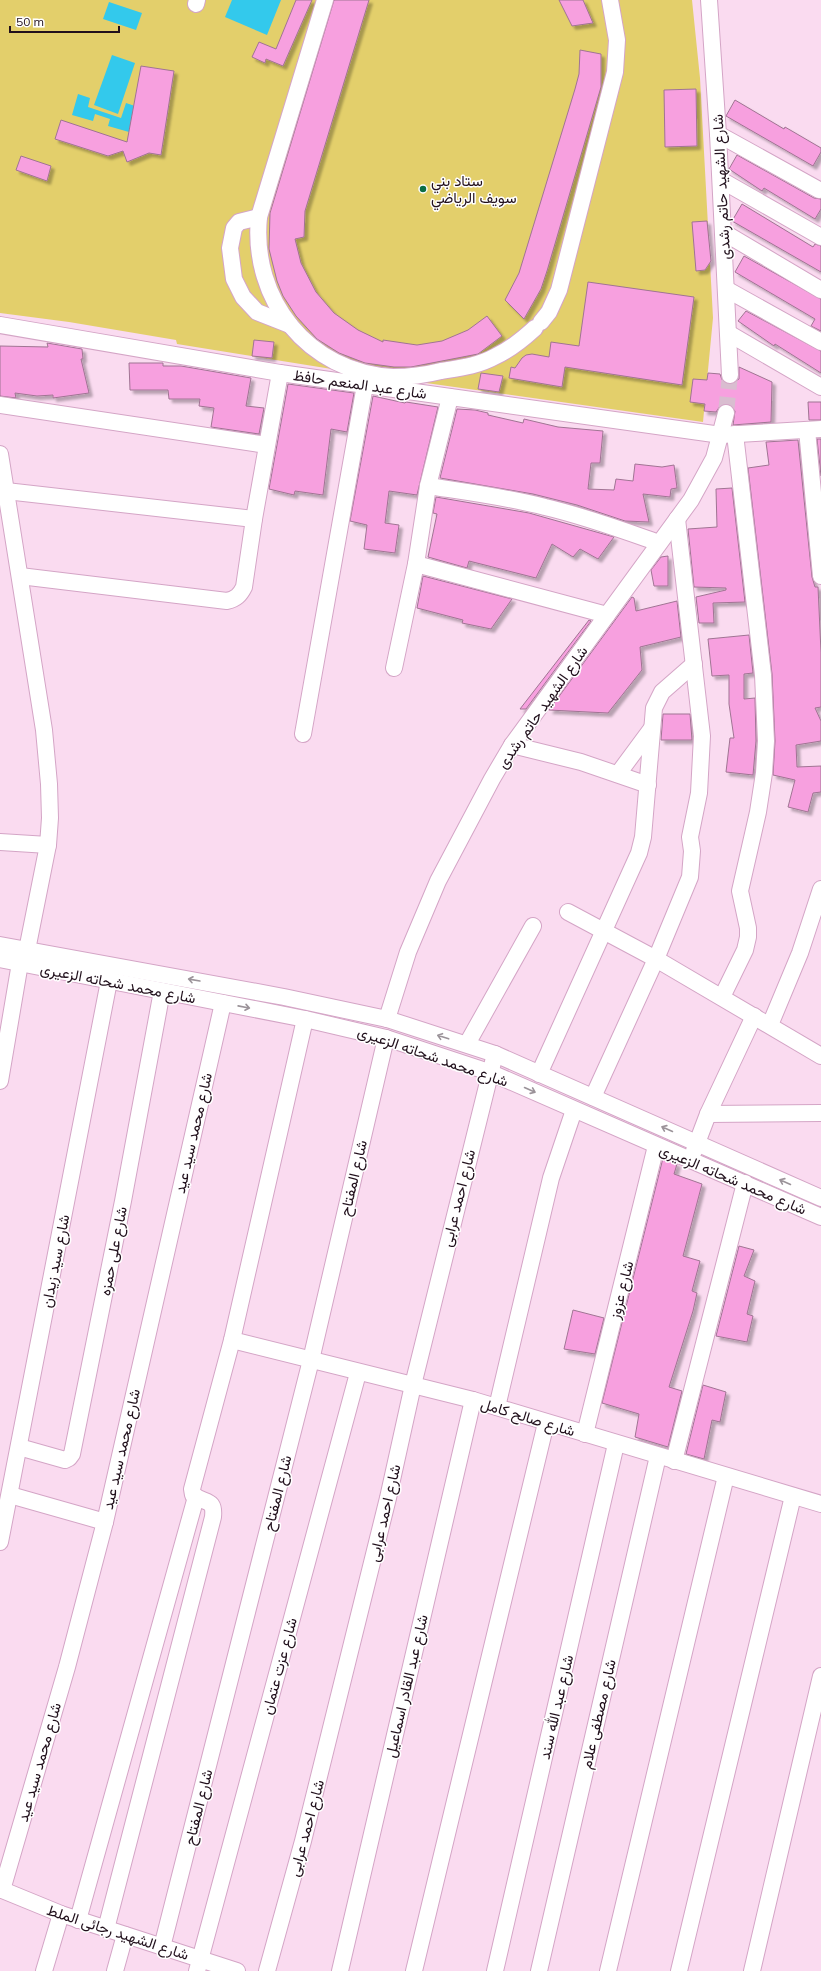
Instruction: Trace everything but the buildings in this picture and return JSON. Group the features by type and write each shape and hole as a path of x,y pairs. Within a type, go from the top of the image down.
{"street":[{"path":"325,0 259,218 258,251 262,272 272,298 290,325 314,348 343,365 376,375 392,376 426,375 462,369 482,363 510,348 538,325 549,312 559,290 615,72 617,40 610,0"},
{"name":"شارع الشهيد حاتم رشدى","path":"709,0 721,180 730,375"},
{"path":"718,134 819,190"},
{"path":"721,180 821,237"},
{"path":"259,218 239,222 234,228 230,248 234,279 243,297 257,312 290,325"},
{"path":"723,232 821,290"},
{"path":"726,288 821,342"},
{"name":"شارع عبد المنعم حافظ","path":"0,325 365,385 728,435 814,429"},
{"path":"728,333 821,387"},
{"path":"20,576 227,601 241,594 244,587 254,519 280,372"},
{"path":"303,734 365,385"},
{"path":"394,668 416,564 428,486 450,397"},
{"path":"0,404 267,446"},
{"name":"شارع الشهيد حاتم رشدى","path":"387,1019 408,952 438,881 473,812 512,745 608,615 704,479 728,435 726,414"},
{"path":"814,429 821,576"},
{"path":"722,997 744,950 748,937 748,928 740,891 758,812 764,773 766,742 763,675 728,435"},
{"path":"0,454 44,730 49,784 50,818 48,845 40,890 23,957 0,1081"},
{"path":"428,486 487,494 545,507 603,523 659,543"},
{"path":"6,491 254,519"},
{"path":"593,1097 656,959 690,877 692,867 690,837 699,793 702,736 677,518"},
{"path":"416,564 608,615"},
{"path":"539,1074 639,853 643,837 654,708 662,692 694,664"},
{"path":"618,774 652,728"},
{"path":"512,745 580,762 648,785"},
{"path":"0,842 48,845"},
{"path":"770,1025 802,946 821,889"},
{"path":"568,912 656,959 821,1056"},
{"path":"467,1044 533,926"},
{"name":"شارع محمد شحاته الزعيرى","path":"0,945 23,957 109,981 308,1019 386,1038 489,1072 821,1217"},
{"name":"شارع محمد شحاته الزعيرى","path":"0,959 23,957 284,997 387,1019 494,1054 697,1142 821,1198"},
{"name":"شارع سيد زيدان","path":"0,1542 7,1486 19,1447 109,981"},
{"name":"شارع على حمزه","path":"19,1447 65,1460 72,1454 123,1201 162,992"},
{"path":"281,1014 285,1013 290,1003 284,997"},
{"name":"شارع محمد سيد عيد","path":"1,1890 67,1667 105,1522 223,1003"},
{"path":"106,1929 213,1517 213,1506 209,1502 196,1497 192,1493 192,1489 232,1340 308,1019 308,1010 313,1004 317,1003"},
{"path":"691,1161 708,1114 754,1016"},
{"name":"شارع المفتاح","path":"162,1947 311,1360 386,1038"},
{"name":"شارع احمد عرابى","path":"267,1971 309,1818 386,1506 413,1384 494,1054"},
{"path":"497,1407 551,1178 574,1110"},
{"path":"708,1114 821,1113"},
{"name":"شارع عزوز","path":"585,1434 656,1146"},
{"path":"674,1461 745,1183"},
{"name":"شارع صالح كامل","path":"232,1340 358,1373 413,1384 473,1400 616,1444 821,1504"},
{"name":"شارع عزت عتمان","path":"199,1965 358,1373"},
{"name":"شارع عبد القادر اسماعيل","path":"340,1971 473,1400"},
{"path":"414,1971 546,1423"},
{"name":"شارع عبد الله سند","path":"495,1971 616,1444"},
{"name":"شارع مصطفى علام","path":"539,1971 658,1456"},
{"path":"608,1971 726,1476"},
{"path":"7,1486 105,1522"},
{"path":"679,1971 793,1496"},
{"path":"78,1920 196,1497"},
{"path":"752,1971 821,1676"},
{"name":"شارع الشهيد رجائى الملط","path":"1,1890 60,1914 162,1947 199,1965 237,1971"},
{"path":"44,1971 60,1914"},
{"path":"115,1971 125,1935"}],"shaded area":[{"path":"0,0 692,0 700,78 713,318 703,422 369,375 177,344 176,340 69,322 0,313"}],"water":[{"path":"232,0 281,0 267,35 225,17"},
{"path":"109,2 142,13 136,30 103,19"},
{"path":"112,55 135,63 118,114 94,105"},
{"path":"78,94 90,98 88,107 121,118 126,103 135,106 129,132 108,126 110,119 95,114 93,121 72,115"}],"tunnel":[{"path":"726,413 730,375"}],"place":[{"name":"ستاد بني سويف الرياضي","path":"423,189"}]}
